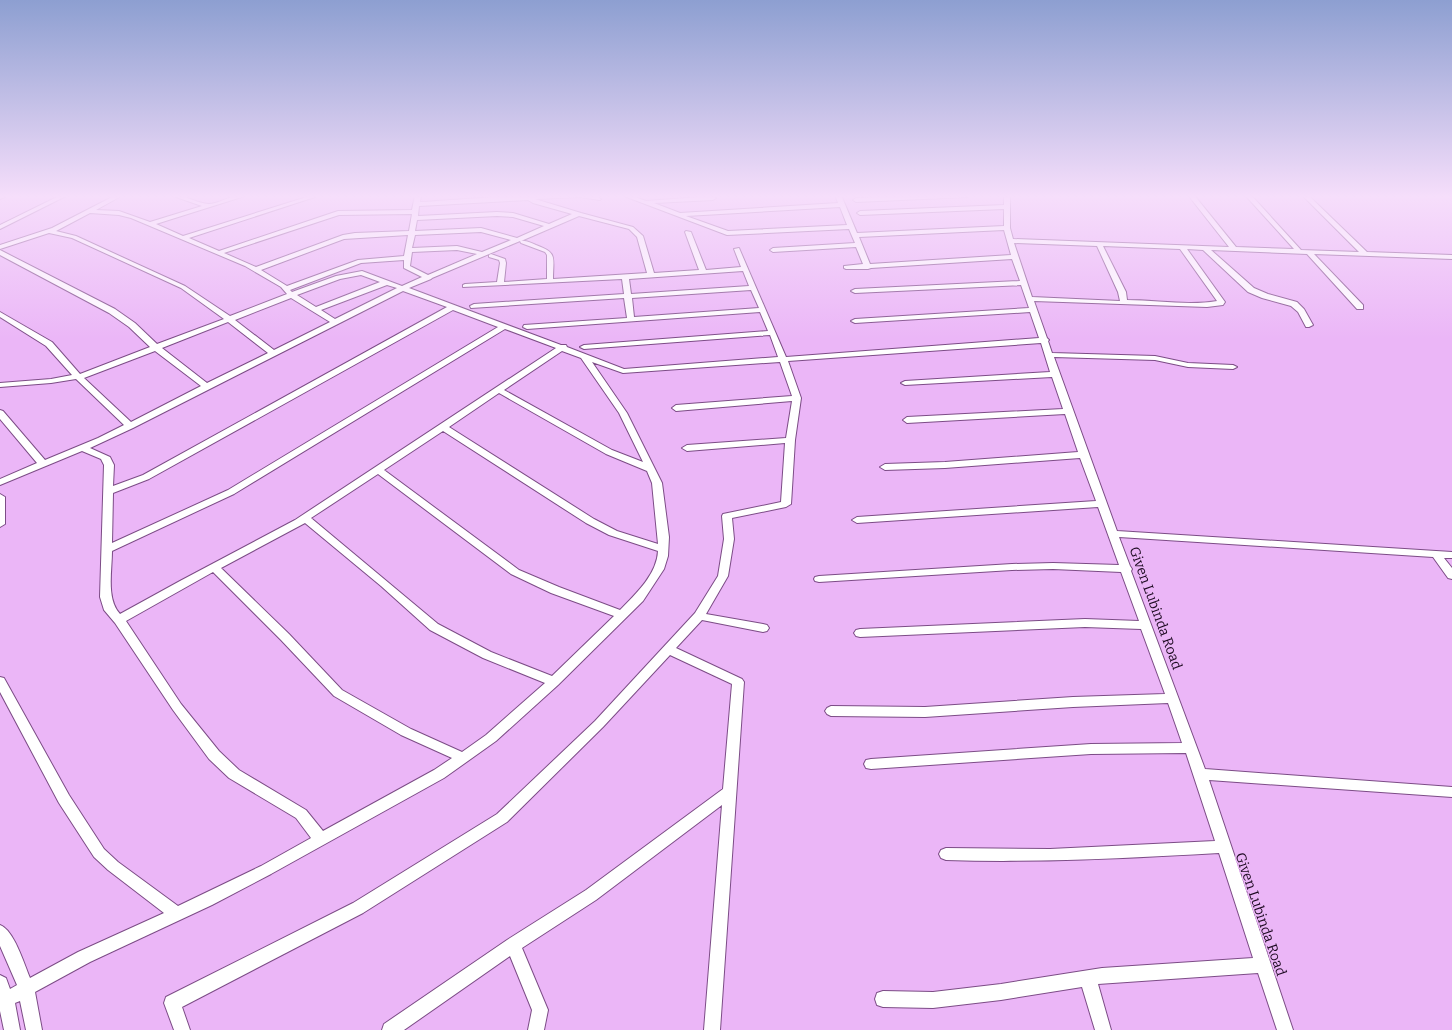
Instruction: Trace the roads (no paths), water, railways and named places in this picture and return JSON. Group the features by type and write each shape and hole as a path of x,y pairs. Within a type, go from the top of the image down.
{"street":[{"path":"0,247 12,243"},
{"path":"87,243 183,287 274,353"},
{"path":"195,243 255,270 285,289 291,295 335,322"},
{"path":"218,253 248,243"},
{"path":"255,270 327,243"},
{"path":"410,243 406,267 409,270 429,278"},
{"path":"0,482 83,448 130,426 403,288 515,243"},
{"path":"525,243 547,252 550,255 550,281"},
{"path":"642,243 651,275"},
{"path":"692,243 703,272"},
{"name":"Given Lubinda Road","path":"1011,243 1068,411 1127,569 1189,748 1200,774 1222,846 1285,1030"},
{"path":"1058,243 1452,257"},
{"path":"1229,243 1234,249"},
{"path":"1292,243 1299,251"},
{"path":"1353,243 1364,254"},
{"path":"1099,244 1122,292 1124,302"},
{"path":"773,250 859,245 868,266"},
{"path":"1030,299 1220,304 1216,294 1182,247"},
{"path":"409,250 462,248 475,250 502,259 504,263 500,284"},
{"path":"1205,248 1251,290 1265,296 1294,304 1301,311 1309,325"},
{"path":"182,1030 172,1003 358,908 502,818 599,724 699,616 724,576 728,539 727,516 786,504 790,440 797,398 783,359 737,249"},
{"path":"1308,251 1360,307"},
{"path":"0,252 112,311 132,325 156,348 208,387"},
{"path":"846,267 1015,257"},
{"path":"285,289 360,261 407,258"},
{"path":"465,286 746,269"},
{"path":"0,385 52,381 78,377 338,277 362,273 563,347 584,352 623,371 1044,340"},
{"path":"625,277 631,319"},
{"path":"315,310 387,282"},
{"path":"855,291 1024,283"},
{"path":"474,306 754,288"},
{"path":"109,491 146,477 172,464 453,307"},
{"path":"527,327 763,310"},
{"path":"855,321 1034,310"},
{"path":"0,314 45,340 78,377 130,426"},
{"path":"108,549 231,492 505,326"},
{"path":"584,352 772,333"},
{"path":"119,620 305,518 563,347"},
{"path":"3,1001 84,957 177,914 266,870 320,838 433,778 491,738 554,682 639,598 659,569 663,549 664,537 657,484 633,431 623,413 594,372 584,352"},
{"path":"1050,355 1155,358 1188,365 1233,366"},
{"path":"905,383 1056,374"},
{"path":"499,390 609,452 650,469"},
{"path":"676,408 797,398"},
{"path":"907,420 1068,411"},
{"path":"0,413 43,464"},
{"path":"443,427 590,521 613,532 663,549"},
{"path":"687,448 790,440"},
{"path":"83,448 105,457 109,466 106,597 110,610 119,620 177,707 214,755 234,774 301,814 320,838"},
{"path":"885,467 945,465 1039,457 1084,455"},
{"path":"378,470 515,572 555,590 623,615"},
{"path":"0,497 2,514 0,524"},
{"path":"857,520 1102,504"},
{"path":"305,518 385,584 434,628 487,655 554,682"},
{"path":"1113,534 1452,554"},
{"path":"1436,554 1452,576"},
{"path":"819,579 1012,567 1053,566 1127,569"},
{"path":"214,567 285,637 338,693 406,732 463,758"},
{"path":"699,616 763,628"},
{"path":"860,633 1085,623 1146,625"},
{"path":"669,650 738,682 712,1030"},
{"path":"0,681 64,799 99,853 113,866 177,914"},
{"path":"831,712 925,712 1172,698"},
{"path":"871,764 1090,749 1189,748"},
{"path":"1200,774 1452,792"},
{"path":"390,1030 513,945 591,895 730,791"},
{"path":"946,854 994,856 1066,855 1222,846"},
{"path":"0,932 10,948 26,988 34,1030"},
{"path":"513,945 540,1010 536,1030"},
{"path":"883,999 933,1000 1001,992 1102,976 1263,965"},
{"path":"1088,978 1103,1030"},
{"path":"0,982 3,1001 12,1030"}]}
